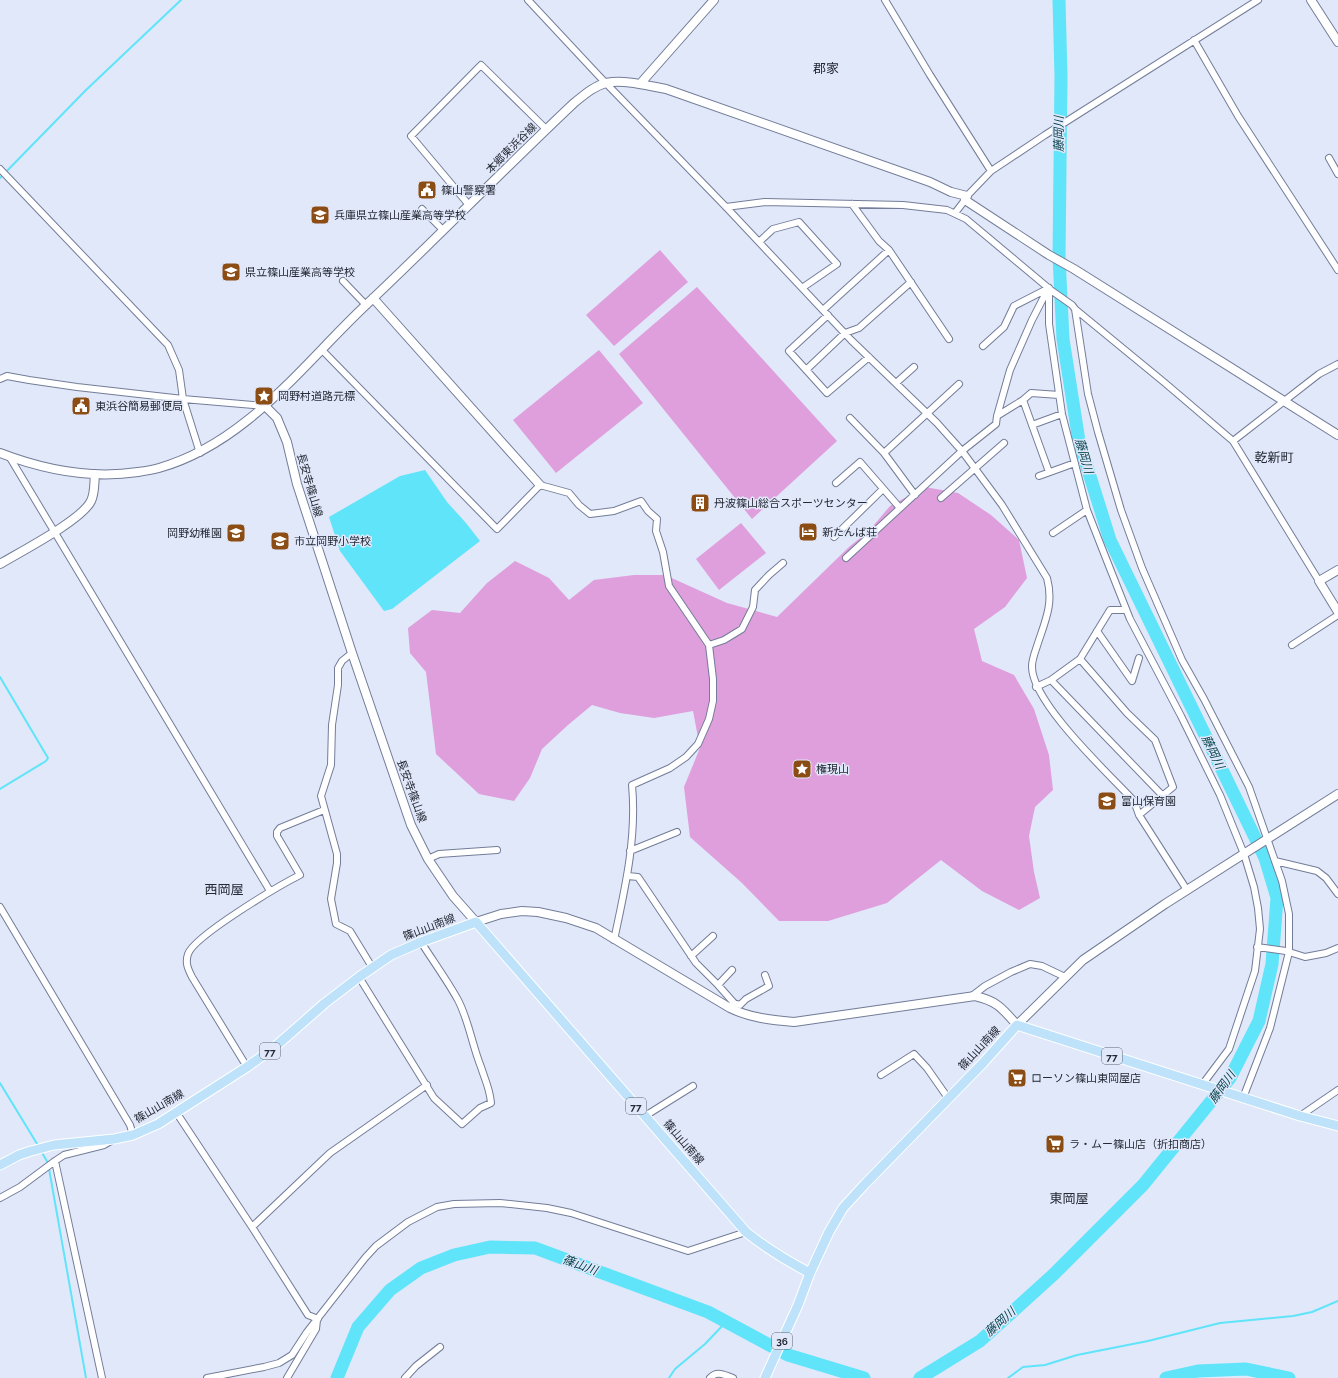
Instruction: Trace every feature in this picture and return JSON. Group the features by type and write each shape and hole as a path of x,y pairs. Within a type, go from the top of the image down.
{"main road":[{"name":"篠山山南線","path":"0,1166 19,1155 49,1146 133,1135 158,1124 247,1067 276,1046 325,1003 372,967 391,955 421,942 476,922 746,1232 765,1248 810,1273 829,1232 843,1208 983,1063 1017,1025 1322,1123 1338,1126"},
{"name":"36","path":"765,1378 798,1305 810,1273"}],"street":[{"path":"528,0 868,357 927,414 962,452 1002,505 1047,578 1051,591 1048,615 1032,666 1036,687 1064,729 1134,801 1140,814 1187,890"},
{"path":"640,84 714,0"},
{"path":"885,0 930,75 991,171"},
{"path":"954,213 991,171 1258,0"},
{"path":"1311,0 1338,42"},
{"path":"1194,40 1238,116 1338,270"},
{"path":"469,205 411,136 481,65 546,129"},
{"name":"本郷東浜谷線","path":"264,406 322,350 366,304 574,103 591,90 606,83 622,82 666,89 930,182 966,198 1050,255 1338,436"},
{"path":"1329,158 1338,174"},
{"path":"0,169 168,345 179,370 183,399 200,453"},
{"path":"726,207 765,202 903,205 947,210 966,219 1050,290 1074,307 1233,441 1338,612"},
{"path":"852,204 879,241 889,250 949,339"},
{"path":"422,209 443,230"},
{"path":"759,242 773,229 799,222 836,264 802,288"},
{"path":"823,310 889,250"},
{"path":"343,281 366,304"},
{"path":"806,370 845,333 859,328 911,282"},
{"path":"983,346 1004,327 1014,306 1050,290"},
{"path":"1050,290 1049,324 1062,414 1088,510 1126,610 1163,684 1181,716 1246,852 1258,908 1260,929 1255,971 1229,1049 1205,1086"},
{"path":"846,558 962,452 996,424 1010,370 1032,320 1050,290"},
{"path":"373,298 540,485 569,493 579,505 590,514 614,511 641,500 648,511 657,519 656,531 663,552 669,586 709,645 713,679 713,700 709,719 698,744 686,757 670,768 632,785 634,808 628,876 614,940"},
{"path":"1074,307 1088,394 1121,510 1142,568 1182,660 1204,699 1249,787 1276,861 1289,914 1288,952 1270,1028 1240,1097"},
{"path":"828,315 789,351 827,393 868,357"},
{"path":"322,350 497,528 540,485"},
{"path":"1233,441 1319,374 1338,364"},
{"path":"896,384 914,367"},
{"path":"0,378 7,376 183,399 264,406"},
{"path":"884,453 960,384"},
{"path":"997,416 1031,394 1059,395"},
{"path":"1022,400 1049,472"},
{"path":"0,453 32,464 66,472 119,475 158,469 200,453 228,435 264,406"},
{"name":"長安寺篠山線","path":"264,406 277,418 287,442 297,484 352,653 411,825 428,859 453,896 476,922"},
{"path":"1032,426 1062,414"},
{"path":"850,418 884,453 915,495"},
{"path":"941,498 1004,443"},
{"path":"9,456 270,891"},
{"path":"836,483 860,462 900,508"},
{"path":"1039,476 1075,463"},
{"path":"0,564 79,515 90,503 94,493 95,474"},
{"path":"834,537 883,489"},
{"path":"1053,533 1088,510"},
{"path":"709,645 724,640 742,629 753,607 755,590 768,575 783,563"},
{"path":"1319,581 1338,570"},
{"path":"1036,687 1051,680 1080,658 1110,610 1126,610"},
{"path":"1292,645 1338,616"},
{"path":"1097,631 1132,681 1139,658"},
{"path":"352,653 342,661 338,668 338,685 332,725 331,764 321,796 337,854 338,863 331,900 336,924 350,931 372,967"},
{"path":"1080,658 1127,712 1155,740 1173,787 1140,814"},
{"path":"1051,680 1162,795"},
{"path":"476,922 501,914 522,911 538,912 566,918 596,928 614,940 732,1006 740,1013 767,1020 794,1022 972,996 988,999 1001,1007 1017,1025 1083,960 1187,890 1338,794"},
{"path":"247,1067 192,977 186,965 188,953 194,945 212,930 270,891 300,875 277,836 277,832 280,828 324,810"},
{"path":"630,851 677,832"},
{"path":"428,859 439,854 497,850"},
{"path":"1276,861 1317,871 1326,878 1338,894"},
{"path":"628,876 638,877 696,963 718,985 732,1006"},
{"path":"0,907 130,1124 133,1135"},
{"path":"691,956 713,936"},
{"path":"359,977 434,1098 462,1124 480,1108 491,1103 491,1093 458,1001 421,942"},
{"path":"1259,947 1288,952 1305,957 1326,953 1338,948"},
{"path":"972,996 985,986 1030,964 1042,966 1066,977"},
{"path":"718,985 732,970"},
{"path":"732,1006 740,1005 746,999 768,986 765,976"},
{"path":"881,1075 914,1054 927,1068 948,1098"},
{"path":"252,1227 330,1153 427,1085"},
{"path":"645,1116 692,1086"},
{"path":"1300,1116 1338,1090"},
{"path":"176,1112 308,1315 318,1318"},
{"path":"0,1198 20,1188 64,1155 104,1145 114,1138"},
{"path":"53,1162 102,1378"},
{"path":"207,1378 249,1371 279,1363 292,1355 307,1332 364,1258 376,1246 408,1222 437,1206 500,1203 547,1208 570,1213 688,1251 746,1232"},
{"path":"286,1378 316,1329 318,1318"},
{"path":"405,1378 416,1366 440,1347"},
{"path":"711,1377 714,1374 719,1373 733,1378"}],"shaded area":[{"path":"660,250 688,282 614,346 586,315"},
{"path":"697,287 837,441 752,519 619,354"},
{"path":"599,350 643,403 556,473 513,420"},
{"path":"925,487 958,493 991,515 1019,540 1027,578 1005,607 974,629 982,661 1014,675 1034,709 1049,755 1053,790 1035,807 1029,836 1034,872 1040,898 1019,910 982,891 941,860 887,903 828,921 779,921 742,883 690,837 684,787 700,748 693,711 654,718 620,713 592,705 542,749 530,778 514,801 479,794 436,754 426,672 410,653 408,628 432,610 460,613 487,583 515,561 549,578 569,600 594,580 634,575 665,575 727,603 777,617 850,546 868,532 890,506"},
{"path":"741,523 766,553 719,590 696,559"}],"water":[{"path":"425,470 447,502 480,541 392,609 384,611 340,551 329,517 400,476"}],"waterway":[{"path":"0,178 86,90 181,0"},
{"name":"藤岡川","path":"920,1378 980,1341 1053,1275 1143,1185 1230,1078 1259,1021 1272,964 1277,898 1265,858 1110,540 1079,441 1063,339 1059,257 1061,76 1059,0"},
{"path":"0,677 48,758 46,761 0,789"},
{"path":"0,1083 39,1147"},
{"path":"41,1151 48,1163 86,1378"},
{"name":"篠山川","path":"337,1378 358,1327 390,1290 421,1268 454,1255 490,1247 535,1248 708,1312 788,1355 864,1378"},
{"path":"1008,1378 1023,1367 1045,1365 1077,1355 1148,1341 1220,1323 1293,1316 1312,1312 1338,1301"},
{"path":"669,1378 675,1369 705,1344 726,1322"},
{"name":"篠山川","path":"1166,1378 1198,1371 1246,1369 1289,1378"}],"place":[{"name":"篠山警察署","path":"427,190"},
{"name":"兵庫県立篠山産業高等学校","path":"320,215"},
{"name":"県立篠山産業高等学校","path":"231,272"},
{"name":"岡野村道路元標","path":"264,396"},
{"name":"東浜谷簡易郵便局","path":"81,406"},
{"name":"丹波篠山総合スポーツセンター","path":"700,503"},
{"name":"新たんば荘","path":"808,532"},
{"name":"岡野幼稚園","path":"236,533"},
{"name":"市立岡野小学校","path":"280,541"},
{"name":"権現山","path":"802,769"},
{"name":"富山保育園","path":"1107,801"},
{"name":"ローソン篠山東岡屋店","path":"1017,1078"},
{"name":"ラ・ムー篠山店（折扣商店）","path":"1055,1144"}],"district":[{"name":"郡家","path":"826,68"},
{"name":"乾新町","path":"1274,457"},
{"name":"西岡屋","path":"224,889"},
{"name":"東岡屋","path":"1069,1198"}]}
